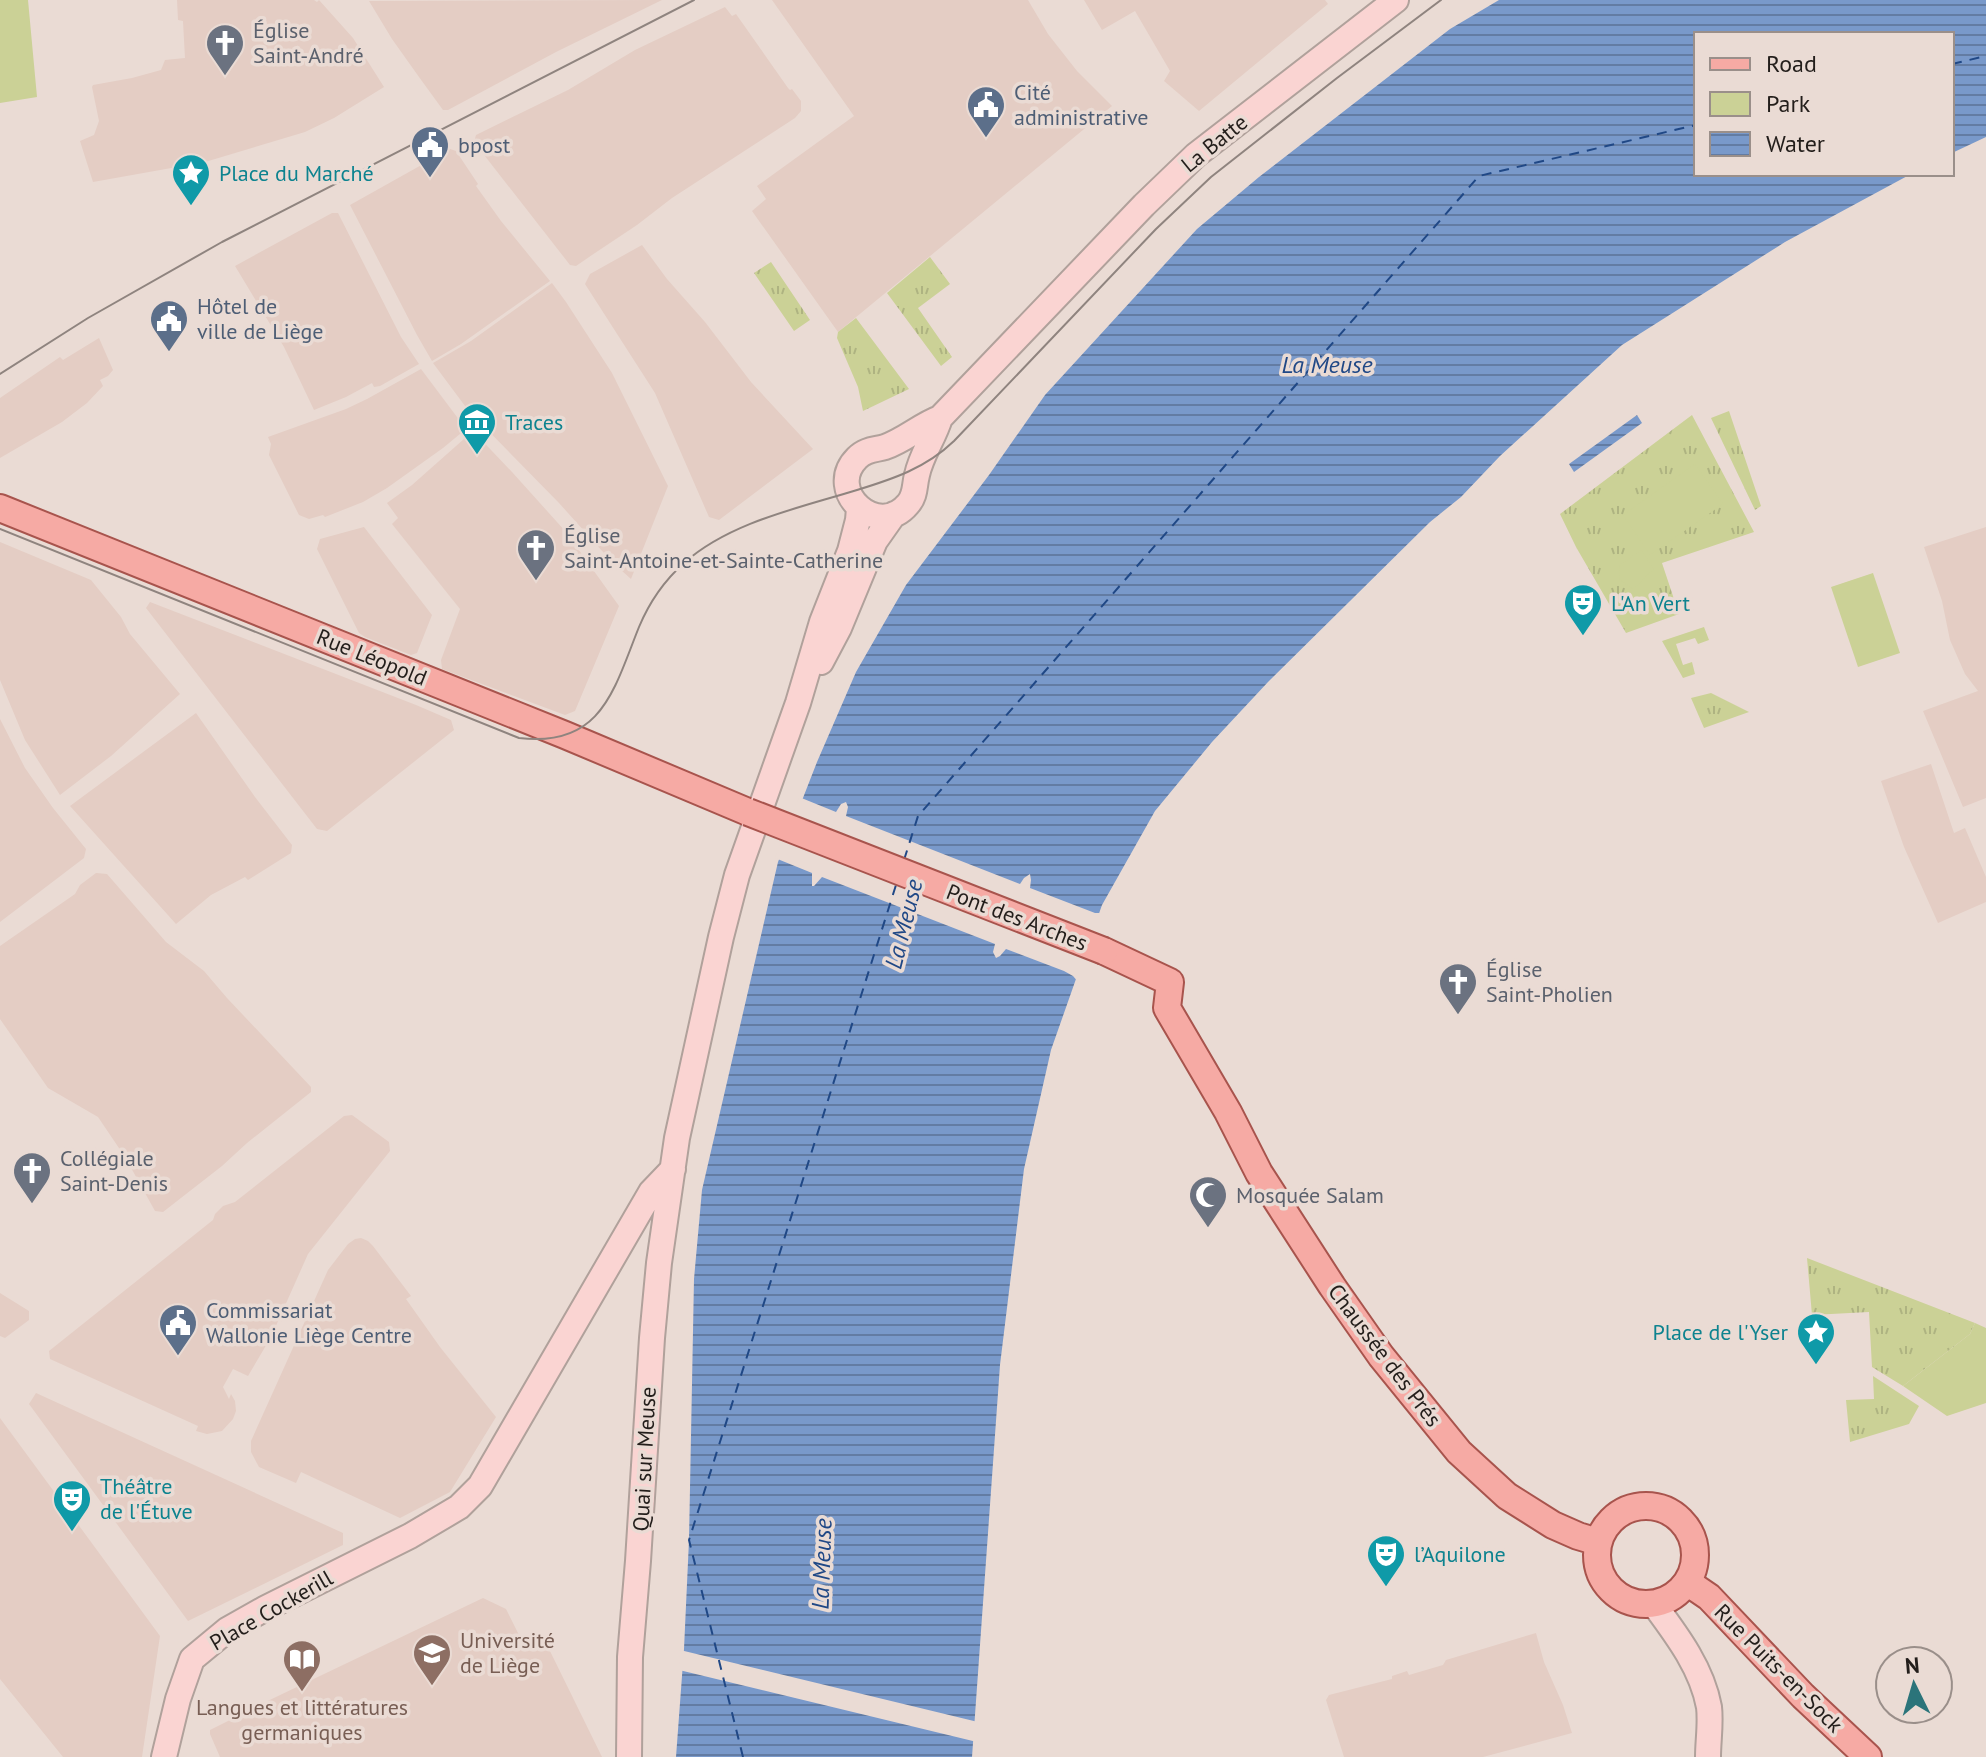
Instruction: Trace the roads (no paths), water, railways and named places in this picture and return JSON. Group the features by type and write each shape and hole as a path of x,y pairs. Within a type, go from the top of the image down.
{"main road":[{"name":"La Batte","path":"940,418 1196,155 1396,0"},
{"path":"940,418 916,476 914,495 902,510 876,516 859,508 852,501 847,483 852,465 865,451 883,447 940,418"},
{"path":"883,447 908,459 916,476"},
{"name":"Rue Léopold","path":"0,508 565,735 744,811"},
{"path":"798,703 822,622 850,551 859,508"},
{"path":"798,703 839,628 875,541 894,514"},
{"name":"Quai sur Meuse","path":"629,1754 630,1657 652,1338 673,1169 744,811 798,703"},
{"name":"Pont des Arches","path":"744,811 1109,953 1170,982"},
{"name":"Chaussée des Prés","path":"1170,982 1167,1008 1228,1112 1259,1173 1381,1356 1459,1452 1507,1496 1553,1525 1598,1542"},
{"name":"Place Cockerill","path":"164,1757 178,1699 192,1659 227,1630 459,1507 480,1486 651,1192 673,1169"},
{"path":"1645,1506 1658,1507 1682,1522 1692,1538 1695,1557 1687,1582 1667,1599 1653,1603 1630,1601 1612,1591 1597,1562 1598,1542 1608,1523 1625,1510 1645,1506"},
{"name":"Rue Puits-en-Sock","path":"1687,1582 1709,1597 1803,1696 1868,1757"},
{"path":"1653,1603 1701,1679 1709,1709 1708,1757"}],"water":[{"name":"La Meuse","path":"1499,0 1986,0 1986,137 1954,152 1954,32 1694,32 1694,176 1907,176 1785,242 1622,345 1500,456 1461,497 1430,522 1268,682 1212,742 1155,811 1102,905 1051,1050 1024,1169 1000,1365 972,1757 676,1757 689,1540 694,1279 702,1190 778,862 856,672 906,585 1045,395 1197,229 1450,29"},
{"path":"1637,415 1642,423 1574,472 1569,464"}],"tram line":[{"path":"0,374 88,318 222,242 694,0"},
{"path":"0,529 519,738 547,739 569,734 587,724 601,710 648,609 664,584 684,563 702,549 744,527 896,477 943,450 1156,229 1211,177 1441,0"}],"place":[{"name":"Église Saint-André","path":"225,77"},
{"name":"Cité administrative","path":"986,139"},
{"name":"bpost","path":"430,179"},
{"name":"Place du Marché","path":"191,207"},
{"name":"Hôtel de ville de Liège","path":"169,353"},
{"name":"Traces","path":"477,456"},
{"name":"Église Saint-Antoine-et-Sainte-Catherine","path":"536,582"},
{"name":"L'An Vert","path":"1583,637"},
{"name":"Église Saint-Pholien","path":"1458,1016"},
{"name":"Collégiale Saint-Denis","path":"32,1205"},
{"name":"Mosquée Salam","path":"1208,1229"},
{"name":"Commissariat Wallonie Liège Centre","path":"178,1357"},
{"name":"Place de l'Yser","path":"1816,1366"},
{"name":"Théâtre de l'Étuve","path":"72,1533"},
{"name":"l’Aquilone","path":"1386,1588"},
{"name":"Université de Liège","path":"432,1687"},
{"name":"Langues et littératures germaniques","path":"302,1693"}]}
